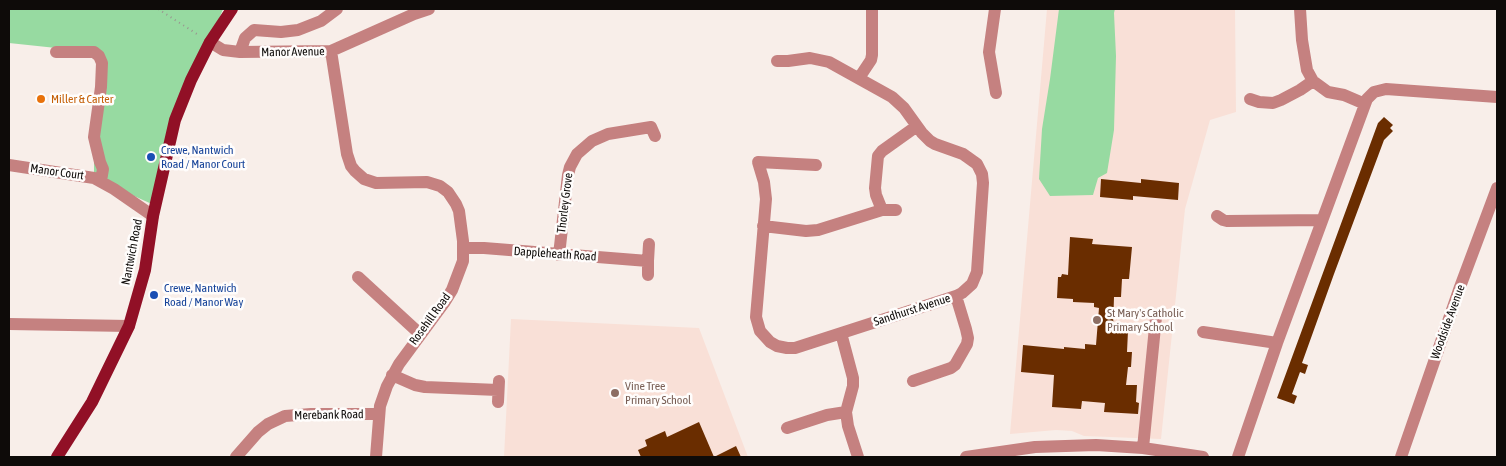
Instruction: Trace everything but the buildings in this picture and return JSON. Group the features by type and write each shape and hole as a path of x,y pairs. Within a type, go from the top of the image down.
{"main road":[{"name":"Nantwich Road","path":"57,457 92,402 129,326 145,270 153,216 175,120 191,80 210,42 232,9"}],"street":[{"path":"240,52 246,38 254,30 281,32 298,30 321,21 337,9"},
{"name":"Manor Avenue","path":"210,42 223,50 240,52 330,51 429,9"},
{"path":"859,78 871,60 872,55 872,9"},
{"path":"996,9 989,52 996,93"},
{"path":"1300,9 1304,55 1307,70 1313,81 1328,92 1344,95 1365,104"},
{"name":"Rosehill Road","path":"330,51 347,154 351,166 359,176 376,184 427,182 440,186 453,198 459,211 463,261 452,290 392,375 378,414 376,457"},
{"path":"56,52 94,52 99,56 102,63 101,88 94,137 103,169 101,181"},
{"name":"Sandhurst Avenue","path":"777,61 818,58 829,62 892,97 909,113 926,138 935,144 963,154 973,160 980,168 983,178 975,278 968,289 956,296 795,348 787,348 770,342 760,331 756,317 765,192 758,162 816,165"},
{"path":"1250,99 1266,103 1281,100 1313,81"},
{"path":"1238,457 1277,343 1367,99 1374,92 1386,89 1497,96"},
{"path":"882,210 876,195 878,156 882,151 917,126"},
{"name":"Thorley Grove","path":"559,255 568,175 577,154 582,148 599,137 652,127"},
{"name":"Manor Court","path":"9,165 94,178 114,189 153,216"},
{"name":"Woodside Avenue","path":"1401,457 1460,287 1497,188"},
{"path":"763,226 806,231 818,230 882,210 896,210"},
{"path":"1217,216 1227,221 1322,220"},
{"path":"648,275 649,244"},
{"name":"Dappleheath Road","path":"463,248 648,261"},
{"path":"361,285 420,334"},
{"path":"913,381 951,368 955,365 967,344 966,329 956,296"},
{"path":"1144,448 1156,317"},
{"path":"9,324 129,326"},
{"path":"1203,332 1277,343"},
{"path":"841,333 854,378 846,412 848,426 858,457"},
{"path":"392,375 415,385 425,387 498,391"},
{"path":"787,428 827,415 846,412"},
{"name":"Merebank Road","path":"236,457 258,432 268,424 285,416 378,414"},
{"path":"966,457 1035,447 1096,445 1144,448 1202,457"}],"path":[{"path":"158,9 210,42"}],"shaded area":[{"name":"St Mary's Catholic Primary School","path":"1047,9 1235,9 1236,112 1210,120 1185,209 1161,439 1084,436 1072,431 1056,430 1010,434"},
{"name":"Vine Tree Primary School","path":"511,319 699,328 748,457 504,457"}],"green space":[{"path":"9,9 223,9 170,132 154,205 94,178 94,137 99,56 94,52 9,43"},
{"path":"1059,9 1115,9 1114,130 1107,173 1098,178 1093,195 1050,196 1039,179 1042,129"}],"place":[{"name":"Miller & Carter","path":"41,99"},
{"name":"Crewe, Nantwich Road / Manor Court","path":"151,157"},
{"name":"Crewe, Nantwich Road / Manor Way","path":"154,295"},
{"name":"St Mary's Catholic Primary School","path":"1097,320"},
{"name":"Vine Tree Primary School","path":"615,393"}]}
